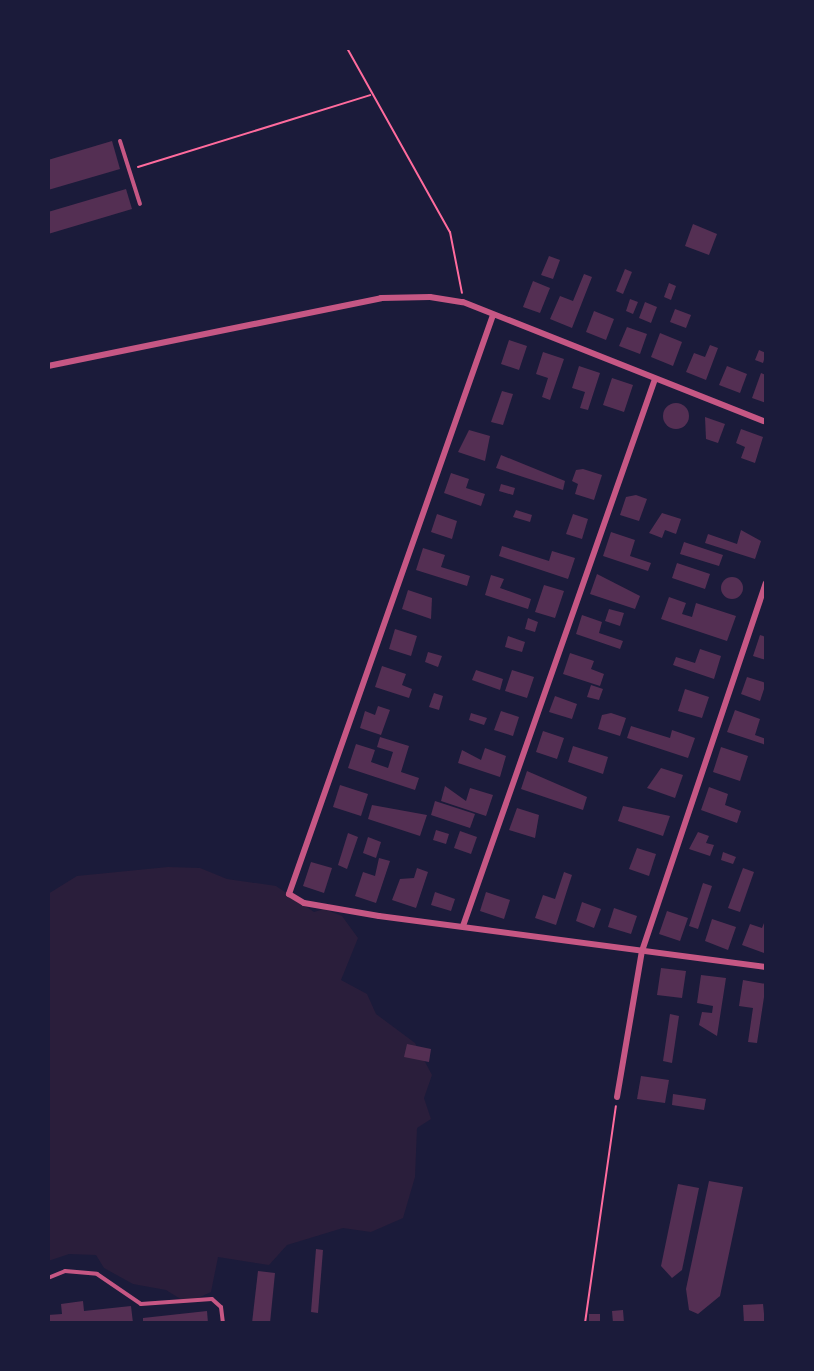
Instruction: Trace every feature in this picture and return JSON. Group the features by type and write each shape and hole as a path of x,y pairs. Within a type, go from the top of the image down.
{"street":[{"path":"48,366 381,298 463,302 766,423"},
{"path":"493,315 289,894 304,903 766,967"},
{"path":"463,926 655,379"},
{"path":"617,1097 642,951 766,583"}],"lane":[{"path":"120,141 140,204"},
{"path":"48,1278 65,1271 97,1274 141,1304 212,1299 221,1307 223,1323"}],"path":[{"path":"347,48 370,95 450,232 463,302"},
{"path":"129,169 370,95"},
{"path":"585,1323 617,1097"}],"shaded area":[{"path":"168,867 200,868 227,879 276,886 314,912 324,909 342,916 358,938 341,980 367,994 376,1014 415,1043 432,1075 424,1098 431,1119 417,1128 415,1177 403,1218 371,1232 343,1228 287,1245 269,1265 218,1257 211,1292 187,1303 166,1290 133,1284 104,1268 96,1255 69,1254 48,1261 48,894 77,876"}],"building":[{"path":"112,141 120,169 48,190 48,160"},
{"path":"126,189 132,209 48,234 48,212"},
{"path":"693,224 717,234 709,255 685,246"},
{"path":"549,256 560,260 553,279 541,275"},
{"path":"625,269 632,272 623,294 616,291"},
{"path":"584,274 592,277 572,328 550,319 560,296 573,301"},
{"path":"533,281 550,288 540,313 523,307"},
{"path":"669,283 676,286 671,300 664,297"},
{"path":"630,299 638,302 633,314 626,311"},
{"path":"645,302 657,307 651,323 639,318"},
{"path":"675,309 691,315 686,328 670,322"},
{"path":"594,311 614,319 606,340 586,332"},
{"path":"627,327 647,334 640,354 619,346"},
{"path":"660,333 682,342 673,366 651,357"},
{"path":"509,340 527,346 519,370 501,364"},
{"path":"710,345 718,348 706,380 686,372 694,353 705,357"},
{"path":"759,350 766,353 763,363 755,360"},
{"path":"543,352 564,359 550,400 542,397 548,378 536,374"},
{"path":"579,366 600,373 588,410 580,408 585,392 572,388"},
{"path":"727,366 747,374 740,393 719,385"},
{"path":"761,373 766,375 766,403 752,398"},
{"path":"612,378 633,385 624,412 603,405"},
{"path":"502,391 513,394 503,425 491,422"},
{"path":"676,403 685,407 689,416 685,425 676,429 667,425 663,416 667,407"},
{"path":"705,417 725,424 718,443 706,439"},
{"path":"741,429 763,437 755,463 741,458 745,447 736,443"},
{"path":"469,430 490,436 485,461 458,452"},
{"path":"501,455 565,481 563,490 496,468"},
{"path":"583,469 602,475 594,500 575,494 578,484 572,481 576,470"},
{"path":"451,473 469,479 466,488 485,494 481,506 444,493"},
{"path":"501,484 515,488 513,495 499,491"},
{"path":"636,495 647,499 639,521 620,515 626,497"},
{"path":"516,510 532,515 530,522 513,517"},
{"path":"662,513 681,519 676,534 665,530 662,538 649,533"},
{"path":"437,514 457,521 452,539 431,532"},
{"path":"573,514 588,519 582,539 566,534"},
{"path":"741,530 761,541 755,559 705,543 708,534 737,544"},
{"path":"611,532 635,540 630,556 651,563 648,571 603,556"},
{"path":"684,542 723,555 719,566 680,554"},
{"path":"502,546 549,561 552,551 575,558 568,579 499,556"},
{"path":"423,548 445,555 441,567 470,576 467,586 416,570"},
{"path":"677,563 710,574 705,589 672,578"},
{"path":"597,574 640,596 635,609 590,594"},
{"path":"491,575 504,579 500,588 531,599 528,609 485,595"},
{"path":"732,577 740,580 743,588 740,596 732,599 724,596 721,588 724,580"},
{"path":"544,585 564,591 555,618 535,612"},
{"path":"408,590 432,598 431,619 402,609"},
{"path":"669,597 686,603 682,614 692,617 696,603 736,616 727,641 661,619"},
{"path":"609,609 624,613 620,626 605,621"},
{"path":"582,615 602,622 599,633 623,641 620,649 576,634"},
{"path":"528,618 538,622 535,632 525,629"},
{"path":"395,629 417,636 411,656 389,649"},
{"path":"760,635 766,637 766,660 753,656"},
{"path":"508,636 525,642 522,652 505,647"},
{"path":"700,649 721,656 714,679 673,665 676,657 695,663"},
{"path":"428,652 442,656 438,667 425,662"},
{"path":"570,653 594,661 591,669 604,674 600,686 563,674"},
{"path":"382,666 406,674 402,685 412,689 409,698 375,687"},
{"path":"476,670 503,679 500,690 472,680"},
{"path":"512,670 534,677 527,698 505,691"},
{"path":"747,677 766,683 760,701 741,694"},
{"path":"591,685 603,689 599,700 587,697"},
{"path":"685,689 709,697 702,718 678,711"},
{"path":"434,693 443,696 439,710 429,707"},
{"path":"555,696 577,704 572,719 549,712"},
{"path":"378,706 390,710 381,735 360,728 365,711 375,715"},
{"path":"735,710 760,719 755,735 766,739 766,745 727,732"},
{"path":"501,711 519,717 513,736 494,730"},
{"path":"471,713 487,718 484,725 469,720"},
{"path":"611,713 626,718 620,736 598,729 602,715"},
{"path":"631,726 670,738 672,730 695,738 688,758 627,738"},
{"path":"543,731 564,738 557,759 536,752"},
{"path":"380,737 409,746 401,772 419,778 415,790 348,768 356,744 375,750 371,762 388,768 393,752 377,747"},
{"path":"573,746 608,757 603,774 568,762"},
{"path":"721,747 748,756 740,781 713,772"},
{"path":"485,748 506,756 500,777 458,763 462,750 481,760"},
{"path":"661,768 683,775 675,798 647,788"},
{"path":"527,771 587,797 583,810 521,789"},
{"path":"340,785 368,794 361,816 333,807"},
{"path":"445,786 466,801 470,788 493,795 486,816 441,801"},
{"path":"709,787 728,794 725,805 741,811 737,823 701,810"},
{"path":"435,801 475,814 470,828 431,815"},
{"path":"372,805 427,815 420,836 368,819"},
{"path":"623,806 670,816 663,836 618,821"},
{"path":"517,808 539,815 535,838 509,830"},
{"path":"436,830 449,834 446,844 433,840"},
{"path":"460,831 477,837 471,854 454,848"},
{"path":"698,832 709,836 706,843 714,845 710,856 689,849"},
{"path":"348,833 358,837 347,869 338,865"},
{"path":"368,837 381,842 376,858 363,853"},
{"path":"637,848 656,854 649,876 629,869"},
{"path":"723,852 736,857 733,864 721,860"},
{"path":"379,858 390,861 376,903 355,896 363,872 375,876"},
{"path":"311,862 332,868 324,893 303,886"},
{"path":"417,868 428,872 416,908 392,900 400,879 414,878"},
{"path":"743,868 754,872 740,912 728,908"},
{"path":"564,872 572,875 556,925 535,918 543,895 555,899"},
{"path":"703,883 712,886 698,929 689,926"},
{"path":"435,892 455,899 451,911 431,905"},
{"path":"486,892 510,900 504,919 480,911"},
{"path":"582,902 601,909 594,928 576,921"},
{"path":"614,908 637,916 631,934 608,927"},
{"path":"667,911 688,918 680,941 659,934"},
{"path":"766,918 764,953 742,945 750,924 762,928"},
{"path":"712,919 736,927 728,950 705,941"},
{"path":"661,968 686,971 682,998 657,995"},
{"path":"701,975 726,978 717,1036 699,1025 702,1012 712,1013 713,1006 697,1003"},
{"path":"743,980 766,984 757,1043 748,1042 753,1008 739,1006"},
{"path":"670,1014 679,1016 672,1063 663,1061"},
{"path":"407,1044 431,1049 429,1062 404,1057"},
{"path":"641,1076 669,1080 665,1103 637,1099"},
{"path":"673,1094 706,1099 704,1110 672,1105"},
{"path":"709,1181 743,1187 720,1296 698,1314 689,1310 686,1289"},
{"path":"678,1184 699,1188 682,1270 672,1278 661,1266"},
{"path":"316,1249 323,1250 318,1313 311,1312"},
{"path":"258,1271 275,1273 270,1323 252,1323"},
{"path":"83,1301 84,1311 131,1306 133,1323 48,1323 48,1315 62,1314 61,1304"},
{"path":"763,1304 765,1323 744,1323 743,1305"},
{"path":"623,1310 624,1323 613,1323 612,1311"},
{"path":"207,1311 208,1323 143,1323 143,1318"},
{"path":"589,1314 600,1314 600,1323 589,1323"}]}
